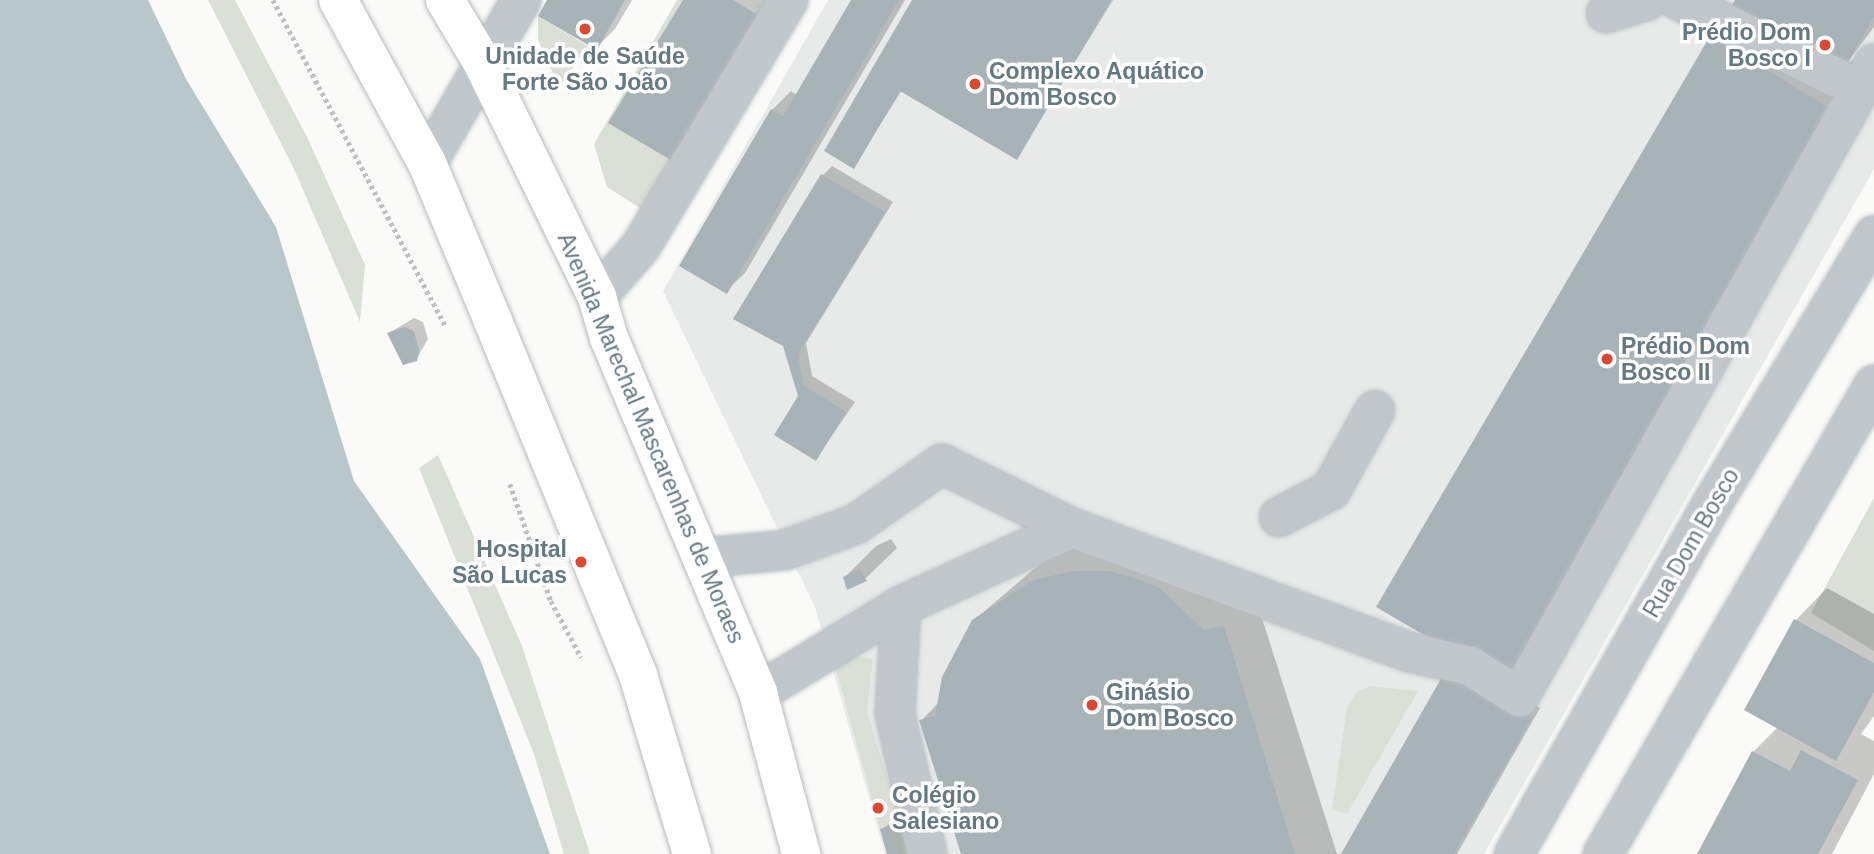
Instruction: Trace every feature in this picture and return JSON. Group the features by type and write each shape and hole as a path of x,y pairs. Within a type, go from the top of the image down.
{"main road":[{"path":"338,0 426,163 638,675 692,854"},
{"name":"Avenida Marechal Mascarenhas de Moraes","path":"445,0 482,62 597,297 609,338 758,693 801,854"}],"street":[{"path":"426,163 482,62 521,0"},
{"path":"597,297 641,246 788,0"},
{"path":"1606,13 1648,0"},
{"path":"701,558 785,550 856,524 942,464 1072,528 1409,652 1470,666 1518,697 1867,77 1678,0"},
{"name":"Rua Dom Bosco","path":"1514,854 1712,504 1874,235"},
{"path":"1603,854 1874,384"},
{"path":"1279,517 1331,490 1375,410"},
{"path":"758,693 831,646 901,606 1072,528"},
{"path":"901,606 895,714 927,854"}],"path":[{"path":"273,0 450,335"},
{"path":"506,470 551,601 586,665"}],"shaded area":[{"path":"0,0 148,0 186,79 276,227 354,481 480,659 550,854 0,854"},
{"path":"208,0 235,0 307,137 365,265 360,322 294,169"},
{"path":"677,0 692,0 676,156 643,210 607,187 594,144"},
{"path":"828,0 1874,0 1874,169 1484,854 885,854 815,607 663,291"},
{"path":"538,16 588,46 559,87 538,40"},
{"path":"438,455 522,646 590,854 564,854 534,754 419,468"},
{"path":"1874,498 1874,651 1811,613"},
{"path":"832,655 873,659 867,712 911,854 887,854"},
{"path":"1370,686 1418,691 1347,814 1332,810 1347,707 1357,692"}],"building":[{"name":"Unidade de Saúde Forte São João","path":"547,0 625,0 597,50 538,16"},
{"path":"683,0 733,0 761,17 674,162 608,123"},
{"path":"851,0 899,0 727,294 679,266 771,109 783,116"},
{"name":"Complexo Aquático Dom Bosco","path":"912,0 1111,0 1017,160 900,91 854,169 824,151"},
{"name":"Prédio Dom Bosco I","path":"1735,0 1874,0 1874,17 1841,73 1730,8"},
{"name":"Prédio Dom Bosco II","path":"1710,36 1833,110 1510,685 1376,607"},
{"path":"821,174 885,212 798,354 803,385 846,412 816,461 774,435 798,396 783,346 733,319"},
{"path":"404,327 414,331 419,350 417,361 403,365 387,333"},
{"path":"859,569 867,581 847,590 843,577"},
{"name":"Ginásio Dom Bosco","path":"1073,571 1108,571 1135,578 1160,588 1204,630 1224,626 1295,854 961,854 919,720 935,716 942,677 972,620 1033,580"},
{"path":"1794,619 1874,663 1874,692 1836,761 1744,710"},
{"path":"1447,668 1532,718 1454,854 1341,854"},
{"path":"1801,750 1858,780 1818,854 1697,854 1752,751 1790,771"},
{"path":"889,826 897,854 887,854 880,829"}],"place":[{"name":"Unidade de Saúde Forte São João","path":"585,29"},
{"name":"Prédio Dom Bosco I","path":"1825,45"},
{"name":"Complexo Aquático Dom Bosco","path":"975,84"},
{"name":"Prédio Dom Bosco II","path":"1607,359"},
{"name":"Hospital São Lucas","path":"581,562"},
{"name":"Ginásio Dom Bosco","path":"1092,705"},
{"name":"Colégio Salesiano","path":"878,808"}]}
